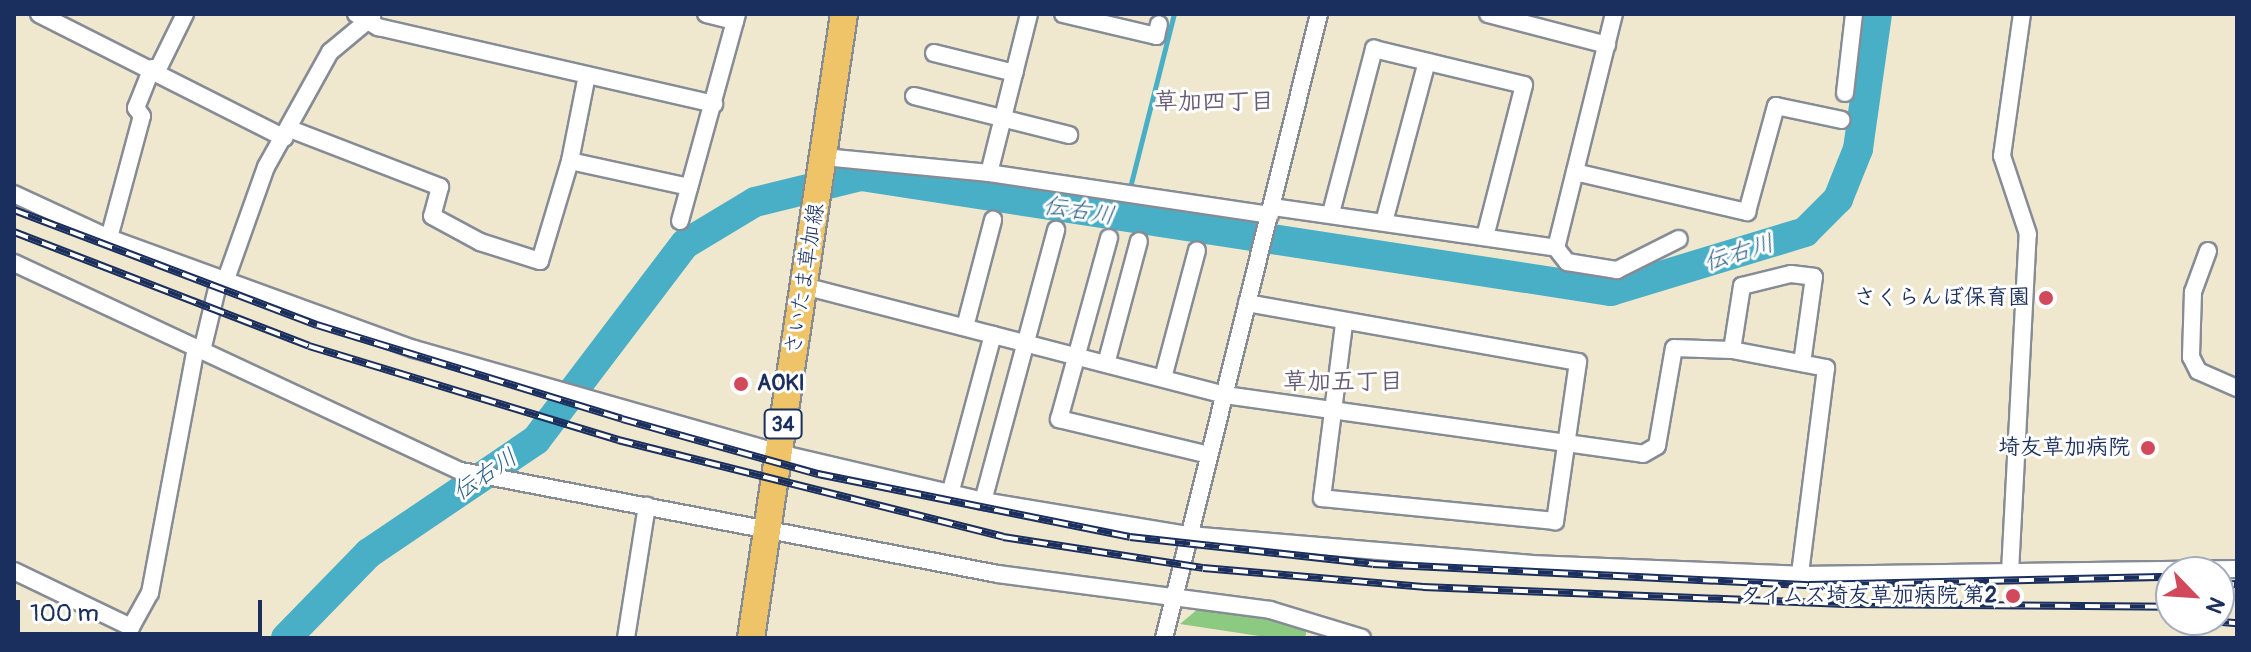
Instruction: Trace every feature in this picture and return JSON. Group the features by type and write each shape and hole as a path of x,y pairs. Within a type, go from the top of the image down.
{"main road":[{"name":"さいたま草加線","path":"751,638 844,14"}],"street":[{"path":"39,14 288,133 440,187 432,216 480,242 540,261 570,161 587,75"},
{"path":"109,238 142,116 136,108 185,14"},
{"path":"680,221 736,17 706,14"},
{"path":"989,173 1029,14"},
{"path":"1063,14 1156,36 1159,24"},
{"path":"1164,638 1171,599 1319,14"},
{"path":"1488,14 1607,45"},
{"path":"1556,248 1614,14"},
{"path":"1845,93 1854,14"},
{"path":"2010,572 2028,234 2002,156 2022,14"},
{"path":"14,571 131,627 150,593 199,349 222,281 266,167 340,37 366,17 587,75 714,104"},
{"path":"1331,213 1374,49 1524,85 1485,237"},
{"path":"934,53 1015,73"},
{"path":"1384,222 1427,62"},
{"path":"914,96 1069,135"},
{"path":"1575,172 1747,212 1776,106 1842,120"},
{"path":"824,157 989,173 1270,214 1331,213 1556,248 1567,262 1617,270 1679,239"},
{"path":"570,161 689,187"},
{"path":"14,194 109,238 222,281 557,389 779,453 983,501 1188,535 1346,552 1800,575 2237,569"},
{"path":"965,327 993,220"},
{"path":"983,501 1056,230"},
{"path":"1109,238 1059,419 1209,455"},
{"path":"1106,364 1139,241"},
{"path":"1163,378 1197,250"},
{"path":"2208,251 2193,292 2191,357 2198,371 2237,388"},
{"path":"14,263 461,471 508,484 768,526 971,569 1171,599 1270,610 1362,638"},
{"path":"1732,350 1742,286 1791,274 1814,277 1802,363"},
{"path":"804,286 1225,395 1652,453 1668,354 1683,345 1732,350 1826,368 1800,575"},
{"path":"1247,303 1344,325 1578,362 1555,521 1322,498 1344,325"},
{"path":"950,494 993,335"},
{"path":"626,638 647,506"}],"green space":[{"path":"1199,608 1245,614 1307,629 1305,638 1272,638 1180,624"}],"waterway":[{"path":"1122,219 1174,14"},
{"name":"伝右川","path":"286,638 369,553 536,440 685,244 755,202 861,176 1611,291 1805,232 1838,199 1858,149 1877,14"}],"railway":[{"path":"14,210 317,325 622,419 818,474 1130,537 1373,564 1809,585 2155,577"},
{"path":"14,232 309,346 618,440 1003,537 1203,568 1423,587 1845,604 2155,607"}],"place":[{"name":"さくらんぼ保育園","path":"2046,298"},
{"name":"AOKI","path":"741,384"},
{"name":"埼友草加病院","path":"2148,448"},
{"name":"タイムズ埼友草加病院 第2","path":"2013,596"}],"district":[{"name":"草加四丁目","path":"1214,102"},
{"name":"草加五丁目","path":"1343,382"}]}
